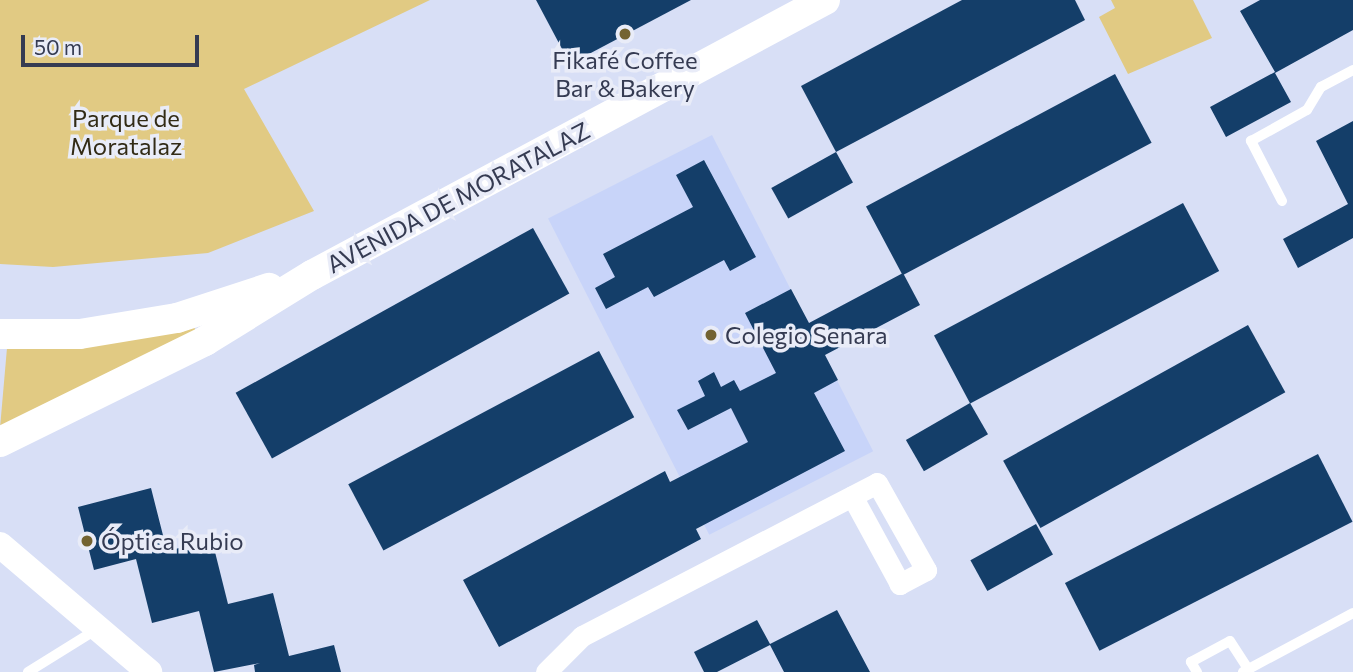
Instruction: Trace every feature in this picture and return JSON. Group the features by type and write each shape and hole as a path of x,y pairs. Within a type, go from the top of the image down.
{"main road":[{"name":"AVENIDA DE MORATALAZ","path":"0,442 205,341 312,275 825,0"},
{"name":"AVENIDA DE MORATALAZ","path":"0,334 80,334 177,318 312,275"}],"street":[{"path":"546,672 582,636 852,496"},
{"path":"0,545 149,672"}],"lane":[{"path":"1282,201 1251,141 1307,110 1321,87 1353,70"},
{"path":"1197,672 1191,662 1230,641 1245,670 1353,613"},
{"path":"28,672 98,629"}],"shaded area":[{"name":"Colegio Senara","path":"712,135 873,451 709,535 548,219"}],"green space":[{"name":"Parque de Moratalaz","path":"0,0 430,0 244,89 314,211 208,253 53,267 0,264"},
{"path":"1111,0 1193,0 1212,38 1128,74 1099,17 1115,8"},
{"path":"194,327 196,331 0,428 7,348"}],"building":[{"path":"536,0 691,0 570,64"},
{"path":"962,0 1075,0 1085,20 836,152 801,86"},
{"path":"1260,0 1353,0 1353,30 1275,73 1291,102 1226,137 1210,107 1275,72 1240,11"},
{"path":"1115,74 1152,143 903,275 866,206"},
{"path":"1353,121 1353,238 1298,268 1283,239 1348,204 1316,141"},
{"path":"836,152 853,183 788,218 771,188"},
{"path":"704,160 756,257 730,271 724,260 654,297 648,287 606,309 595,288 615,277 603,254 693,207 676,175"},
{"path":"1183,203 1219,271 970,403 934,335"},
{"path":"533,228 569,294 272,458 236,393"},
{"path":"903,273 920,305 825,355 838,380 814,393 845,451 696,529 701,539 499,647 463,580 665,471 670,482 748,442 731,408 688,430 677,410 705,396 698,381 714,372 721,387 734,380 740,391 776,373 745,313 791,289 809,323"},
{"path":"1248,325 1285,392 1040,528 1003,461"},
{"path":"599,351 634,417 383,551 348,484"},
{"path":"970,403 988,434 924,471 906,440"},
{"path":"1318,454 1353,522 1099,651 1065,583"},
{"path":"151,488 167,551 212,540 228,604 273,593 289,656 334,645 341,672 255,672 254,665 260,663 214,672 199,611 152,623 136,559 94,570 78,507"},
{"path":"1036,524 1053,555 987,591 970,560"},
{"path":"837,610 870,672 784,672 770,645 717,672 704,672 694,652 757,620 770,644"}],"place":[{"name":"Fikafé Coffee Bar & Bakery","path":"625,34"},
{"name":"Colegio Senara","path":"711,335"},
{"name":"Óptica Rubio","path":"87,541"}]}
